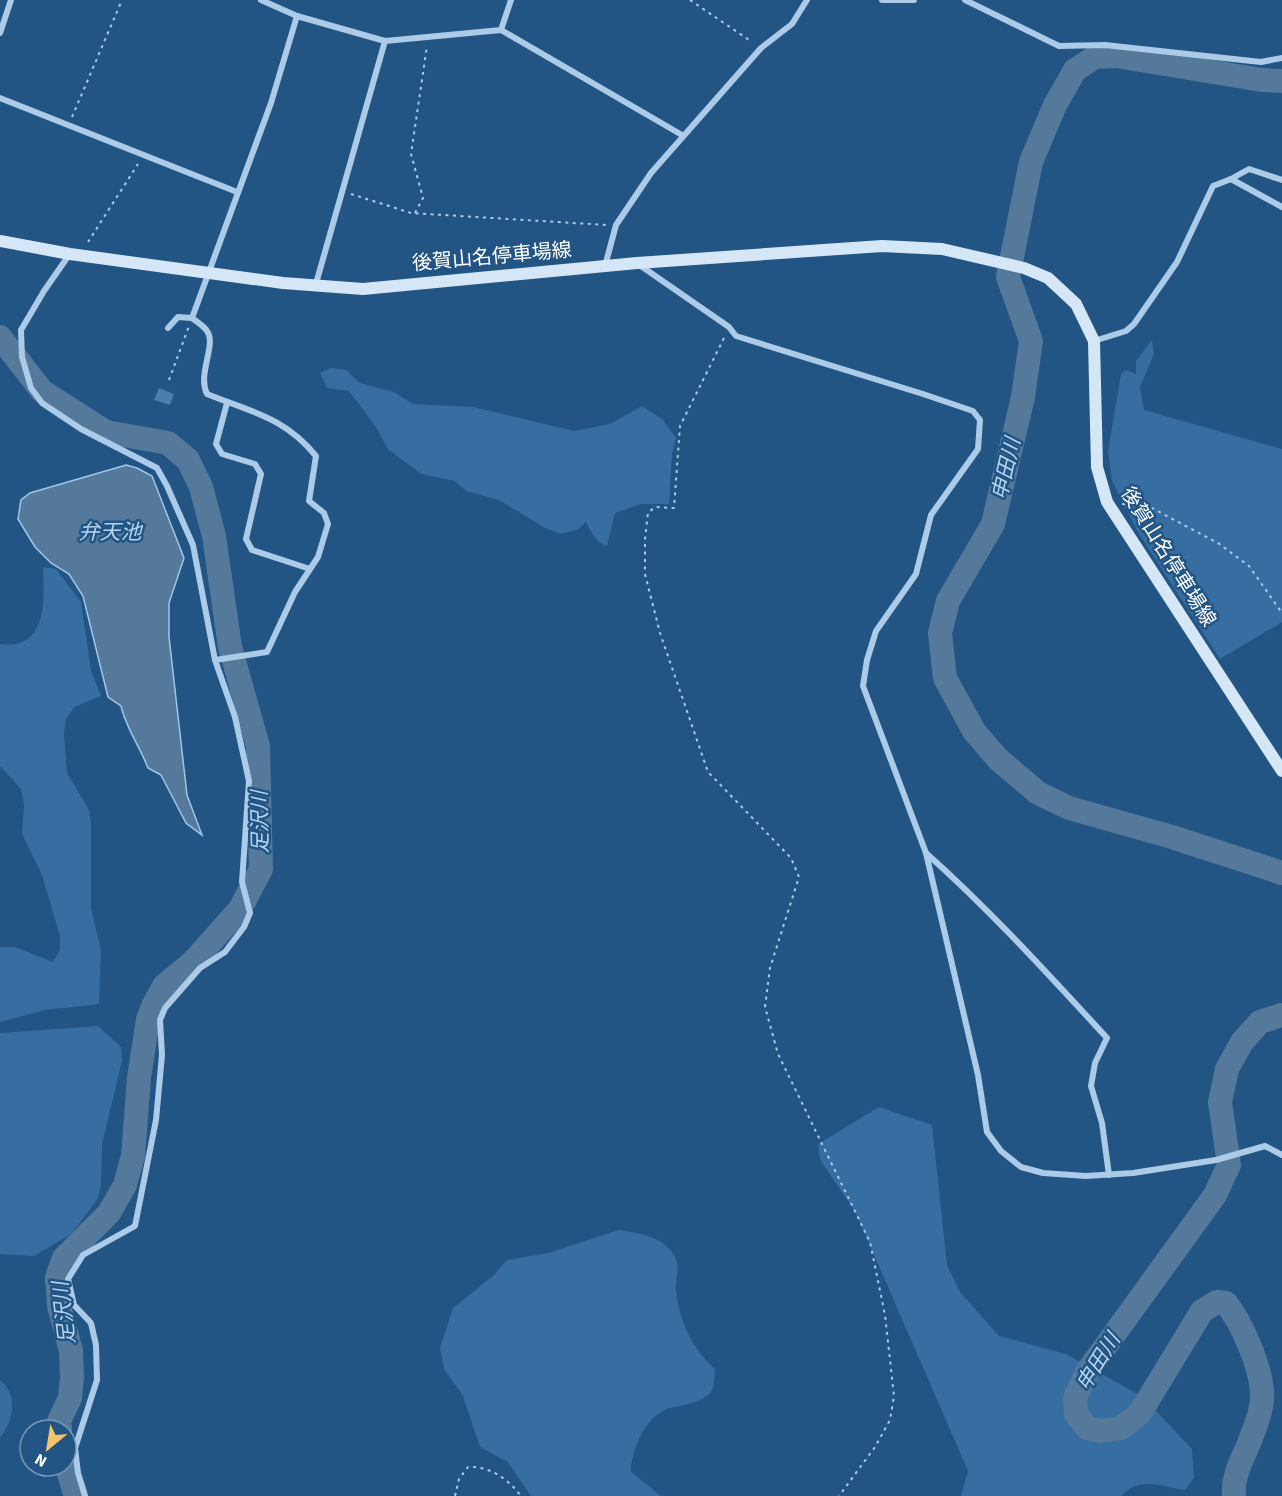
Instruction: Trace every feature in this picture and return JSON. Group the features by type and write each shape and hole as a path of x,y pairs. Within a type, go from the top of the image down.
{"main road":[{"name":"後賀山名停車場線","path":"0,241 70,254 315,287 363,289 637,263 882,246 942,249 1024,268 1048,278 1076,304 1094,341 1097,467 1107,502 1282,769"}],"street":[{"path":"0,33 11,0"},
{"path":"261,0 297,16 385,41 501,30 682,135"},
{"path":"501,30 511,0"},
{"path":"605,266 616,225 651,173 682,135 761,48 792,24 807,0"},
{"path":"882,0 914,0"},
{"path":"964,0 1059,46 1105,45 1261,62 1282,58"},
{"path":"192,318 271,103 297,16"},
{"path":"315,287 385,41"},
{"path":"0,98 237,192"},
{"path":"1094,341 1126,331 1134,324 1177,261 1214,186 1250,169 1282,180"},
{"path":"1231,178 1282,207"},
{"path":"70,254 44,291 21,330 22,357 31,388 42,403 81,429 157,468 193,545 215,660 235,717 249,781 242,882 250,914 244,927 225,952 200,968 165,1008 160,1020 162,1054 156,1120 135,1226 83,1255 68,1279 74,1305 91,1323 96,1345 97,1380 75,1448 78,1473 85,1496"},
{"path":"637,263 729,327 736,336 973,411 980,420 978,449 931,515 916,574 876,631 862,686 926,853 978,1075 987,1132 1001,1151 1021,1167 1043,1173 1109,1175 1216,1160 1265,1146 1282,1155"},
{"path":"168,328 178,317 192,318 207,331 210,338 203,385 207,394 227,403 267,415 302,439 316,456 309,501 324,513 328,524 318,557 295,592 267,652 215,660"},
{"path":"227,403 216,444 222,454 255,464 261,474 246,539 252,550 310,569"},
{"path":"926,853 977,898 1107,1038 1095,1063 1092,1086 1102,1123 1109,1175"}],"path":[{"path":"68,125 122,0"},
{"path":"690,0 761,48"},
{"path":"415,213 423,198 411,153 428,37"},
{"path":"86,245 144,155"},
{"path":"342,191 415,213 616,225"},
{"path":"169,380 189,327"},
{"path":"729,327 680,426 674,508 655,507 648,513 645,574 660,633 708,772 791,858 799,877 770,968 765,1007 778,1054 870,1242 885,1315 894,1396 890,1420 839,1496"},
{"path":"1107,502 1148,506 1218,543 1250,566 1282,613"},
{"path":"455,1496 459,1479 468,1467 483,1466 513,1486 521,1496"}],"shaded area":[{"path":"1152,340 1154,354 1140,387 1144,410 1282,449 1282,622 1220,659 1138,532 1112,481 1108,451 1121,374 1127,370 1136,374 1136,361"},
{"path":"331,368 346,370 360,383 394,392 413,404 473,407 574,431 610,424 642,406 662,419 676,438 672,453 669,504 641,504 615,513 607,546 597,540 586,522 577,530 561,534 545,528 499,500 466,491 455,481 421,474 388,449 376,427 349,391 327,388 320,373"},
{"path":"43,567 56,569 81,602 91,671 101,696 74,707 66,719 64,733 67,773 89,810 91,824 91,908 101,951 99,1004 45,1010 0,1022 0,947 15,947 53,962 60,950 60,936 42,875 22,834 24,804 21,789 0,766 0,644 16,644 27,639 35,631 42,607"},
{"path":"98,1026 121,1047 122,1061 102,1144 101,1186 97,1200 71,1234 34,1256 0,1254 0,1033"},
{"path":"879,1107 932,1125 947,1265 960,1292 999,1336 1066,1354 1143,1397 1192,1449 1194,1478 1185,1490 1142,1484 1121,1496 961,1496 968,1471 855,1211 820,1160 818,1144"},
{"path":"619,1230 654,1238 662,1242 674,1255 677,1263 676,1291 680,1313 694,1344 715,1369 714,1384 711,1392 703,1399 659,1413 652,1419 641,1436 634,1454 631,1472 661,1496 531,1496 508,1462 480,1447 463,1396 444,1369 440,1348 453,1308 493,1276 507,1260 548,1253"},
{"path":"0,1380 10,1393 12,1409 8,1424 0,1438"}],"water":[{"name":"弁天池","path":"126,465 152,476 184,558 169,603 169,637 187,795 202,835 186,823 161,775 148,768 126,722 121,706 108,697 83,596 69,574 51,563 35,547 18,519 21,500 30,493"}],"building":[{"path":"159,388 174,394 170,405 154,400"}],"waterway":[{"name":"申田川","path":"1282,81 1262,80 1116,56 1095,57 1075,70 1055,105 1031,162 1008,277 1031,341 1023,397 993,524 948,601 940,633 945,678 974,731 998,759 1038,793 1069,808 1172,837 1282,873"},
{"name":"足沢川","path":"0,337 42,391 106,432 168,443 188,460 201,487 214,536 230,647 258,746 261,869 240,909 194,961 164,986 154,1004 148,1019 139,1078 133,1156 125,1185 109,1213 64,1258 57,1277 59,1306 71,1351 72,1377 70,1398 60,1418"},
{"name":"申田川","path":"1234,1496 1236,1475 1258,1418 1262,1393 1250,1346 1226,1303 1217,1302 1202,1311 1140,1413 1121,1428 1101,1431 1087,1428 1076,1414 1075,1398 1087,1372 1215,1195 1229,1165 1220,1102 1227,1069 1242,1042 1260,1022 1282,1015"},
{"name":"足沢川","path":"70,1478 76,1496"}]}
